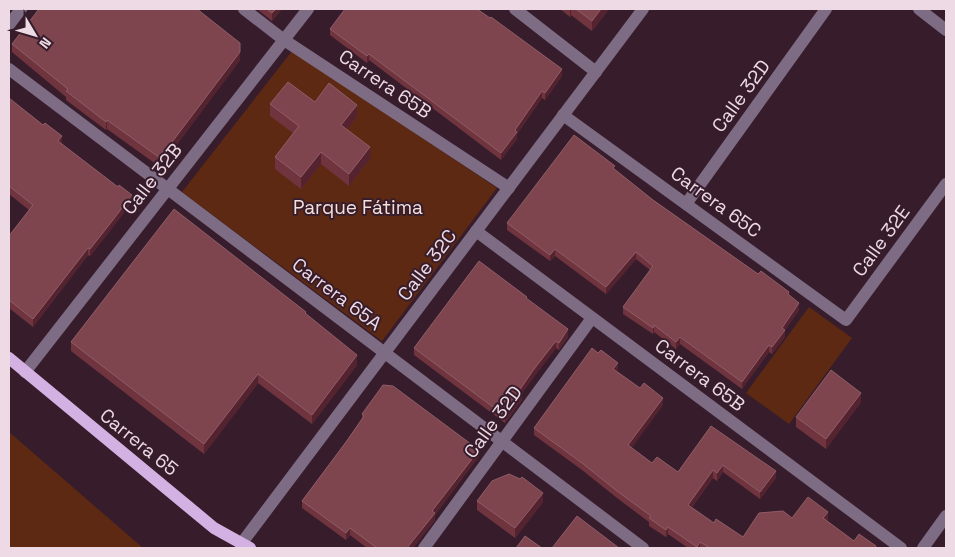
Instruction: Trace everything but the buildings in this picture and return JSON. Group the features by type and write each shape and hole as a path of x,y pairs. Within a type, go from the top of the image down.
{"main road":[{"name":"Carrera 65","path":"9,358 214,528 245,546"}],"street":[{"path":"9,25 21,9"},
{"name":"Carrera 65B","path":"244,9 284,40 509,188"},
{"name":"Calle 32B","path":"26,372 308,9"},
{"path":"515,9 596,72"},
{"name":"Calle 32C","path":"245,546 384,353 643,9"},
{"name":"Calle 32D","path":"686,204 826,9"},
{"path":"919,9 946,30"},
{"name":"Carrera 65A","path":"9,69 643,548"},
{"name":"Carrera 65C","path":"563,115 846,320"},
{"name":"Calle 32E","path":"846,320 946,184"},
{"name":"Carrera 65B","path":"476,231 901,548"},
{"name":"Calle 32D","path":"424,548 592,318"},
{"path":"923,548 946,516"}],"green space":[{"name":"Parque Fátima","path":"292,51 497,188 382,341 182,192"},
{"path":"809,307 852,338 789,424 746,393"},
{"path":"9,432 143,548 9,548"}]}
